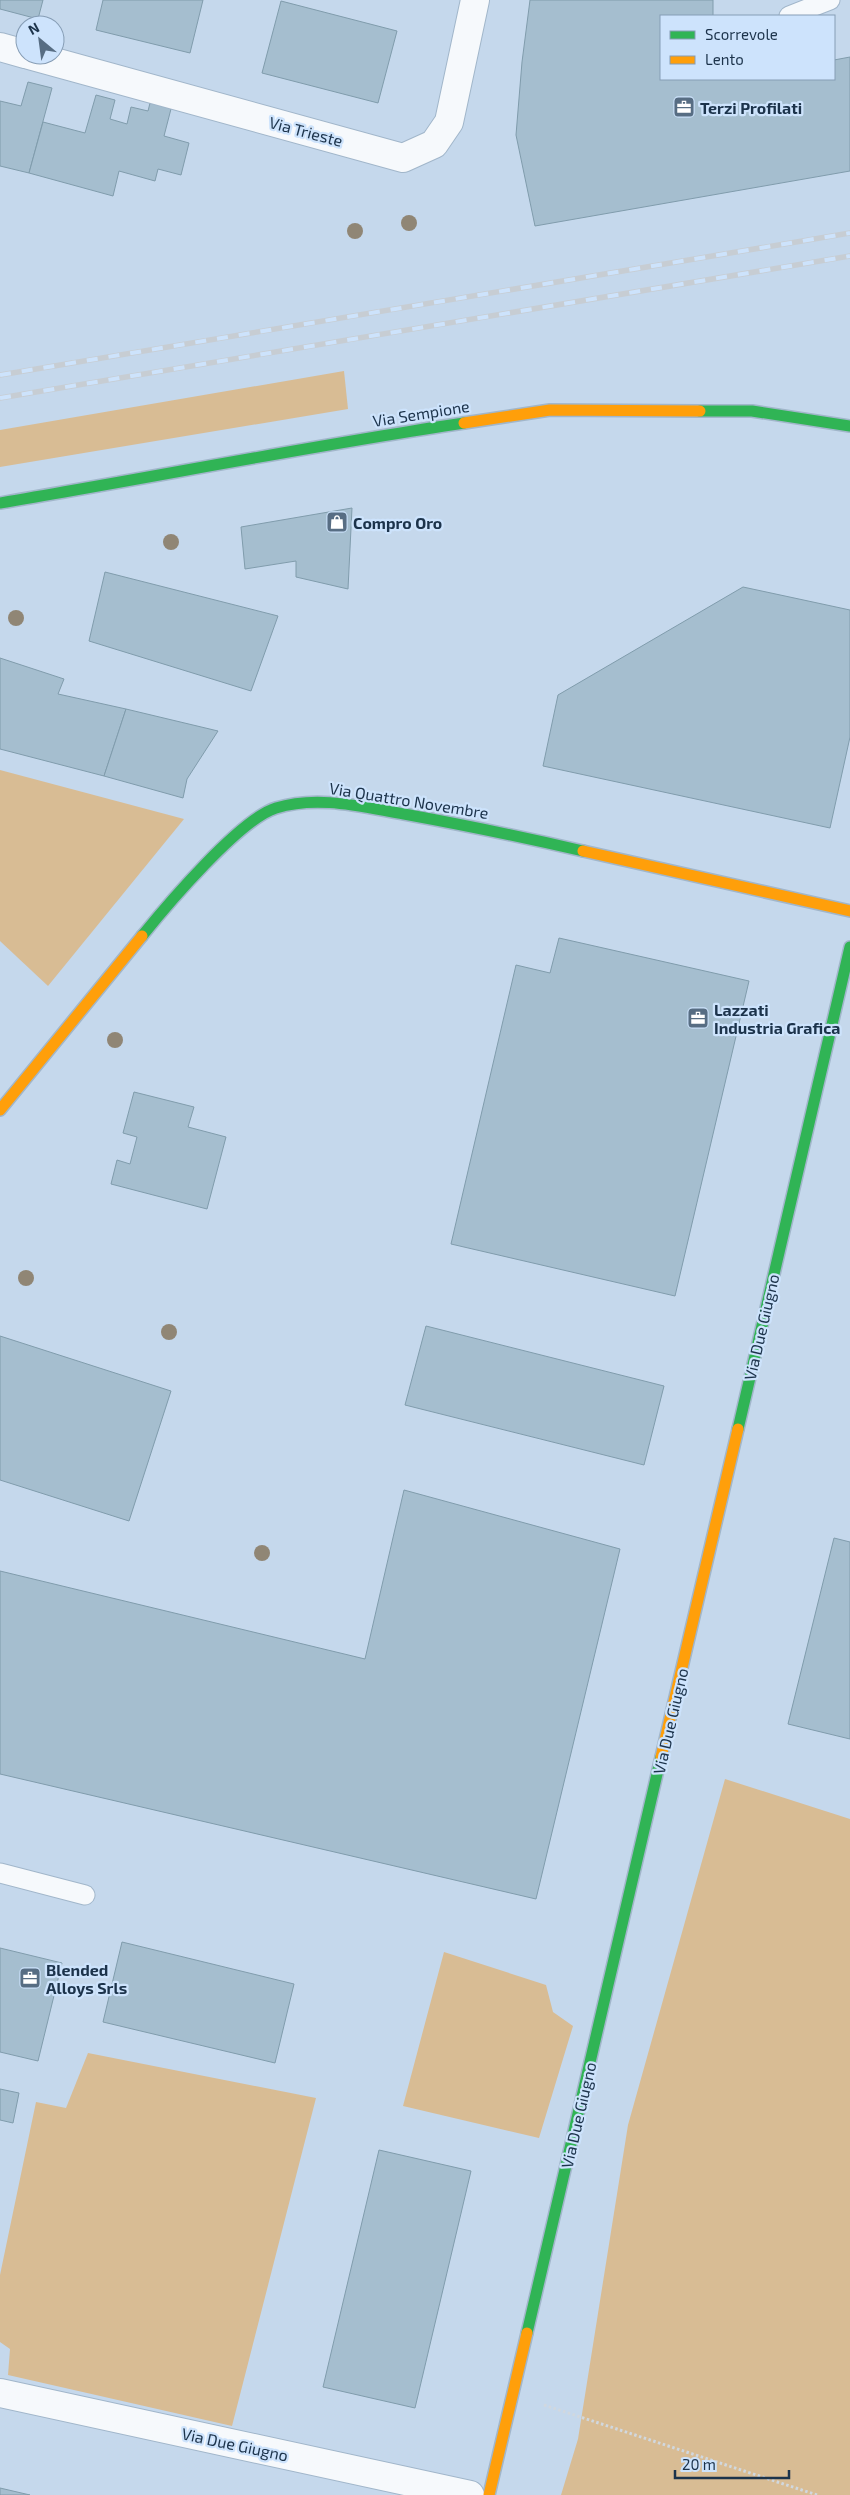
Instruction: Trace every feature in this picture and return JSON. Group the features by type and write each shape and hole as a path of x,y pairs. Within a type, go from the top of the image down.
{"street":[{"name":"Via Trieste","path":"65,65 403,158 434,144 449,122 475,0"},
{"path":"0,47 15,51"},
{"name":"Via Sempione","path":"0,503 173,474 350,440 550,410 752,412 850,426"},
{"name":"Via Quattro Novembre","path":"0,1110 174,896 245,827 275,808 325,801 478,827 850,911"},
{"name":"Via Due Giugno","path":"489,2495 850,947"},
{"name":"Via Due Giugno","path":"0,2393 470,2495"}],"lane":[{"path":"792,15 830,0"},
{"path":"0,1873 85,1895"}],"path":[{"path":"512,2394 817,2495"}],"shaded area":[{"path":"344,371 348,409 0,467 0,430"},
{"path":"0,770 184,819 48,986 0,941"},
{"path":"725,1779 850,1819 850,2495 561,2495 578,2439 628,2125"},
{"path":"444,1952 546,1985 553,2012 573,2026 539,2138 403,2106"},
{"path":"88,2053 316,2098 232,2426 8,2375 10,2349 0,2342 0,2275 36,2102 66,2108"}],"building":[{"path":"0,0 43,0 39,15 23,15 0,9"},
{"path":"103,0 203,0 190,53 96,30"},
{"name":"Terzi Profilati","path":"530,0 713,0 713,15 660,15 660,80 835,80 835,60 850,57 850,171 535,226 516,135 522,62"},
{"path":"281,1 397,31 378,103 262,73"},
{"path":"28,82 52,88 29,173 0,166 0,101 21,106"},
{"path":"96,95 115,100 110,119 127,124 131,107 148,111 151,99 172,105 164,136 189,143 181,175 158,169 155,181 119,171 113,196 29,173 43,122 85,133"},
{"path":"352,508 348,589 296,577 296,561 245,569 241,527"},
{"path":"105,572 278,616 251,691 89,641"},
{"path":"743,587 850,610 850,737 830,828 543,766 558,695"},
{"path":"0,658 64,679 58,694 126,709 104,776 0,749"},
{"path":"126,709 218,731 187,779 183,798 104,776"},
{"path":"559,938 749,981 675,1296 451,1244 516,965 550,973"},
{"path":"134,1092 194,1107 188,1127 226,1137 207,1209 111,1184 117,1160 130,1164 137,1137 123,1133"},
{"path":"426,1326 664,1386 644,1465 405,1405"},
{"path":"0,1336 171,1391 129,1521 0,1480"},
{"path":"404,1490 620,1549 536,1899 0,1774 0,1571 365,1659"},
{"path":"834,1538 850,1542 850,1739 788,1724"},
{"path":"122,1942 294,1984 275,2063 103,2022"},
{"path":"0,1948 62,1963 38,2061 0,2052"},
{"path":"0,2089 19,2093 13,2123 0,2120"},
{"path":"379,2150 471,2171 415,2408 323,2387"},
{"path":"0,2488 30,2495 0,2495"}],"railway":[{"path":"0,375 850,233"},
{"path":"0,398 850,256"}],"traffic: fast":[{"path":"700,411 752,411 850,426"},
{"path":"0,503 464,423"},
{"path":"142,936 168,904 205,864 243,828 261,815 276,808 292,804 324,802 356,806 471,827 583,851"},
{"path":"738,1429 850,947"},
{"path":"527,2333 661,1757"}],"traffic: slow":[{"path":"464,423 550,410 700,411"},
{"path":"583,851 850,911"},
{"path":"0,1110 142,936"},
{"path":"661,1757 738,1429"},
{"path":"489,2495 527,2333"}],"place":[{"name":"Terzi Profilati","path":"684,107"},
{"name":"Compro Oro","path":"337,522"},
{"name":"Lazzati Industria Grafica","path":"698,1018"},
{"name":"Blended Alloys Srls","path":"30,1978"}]}
